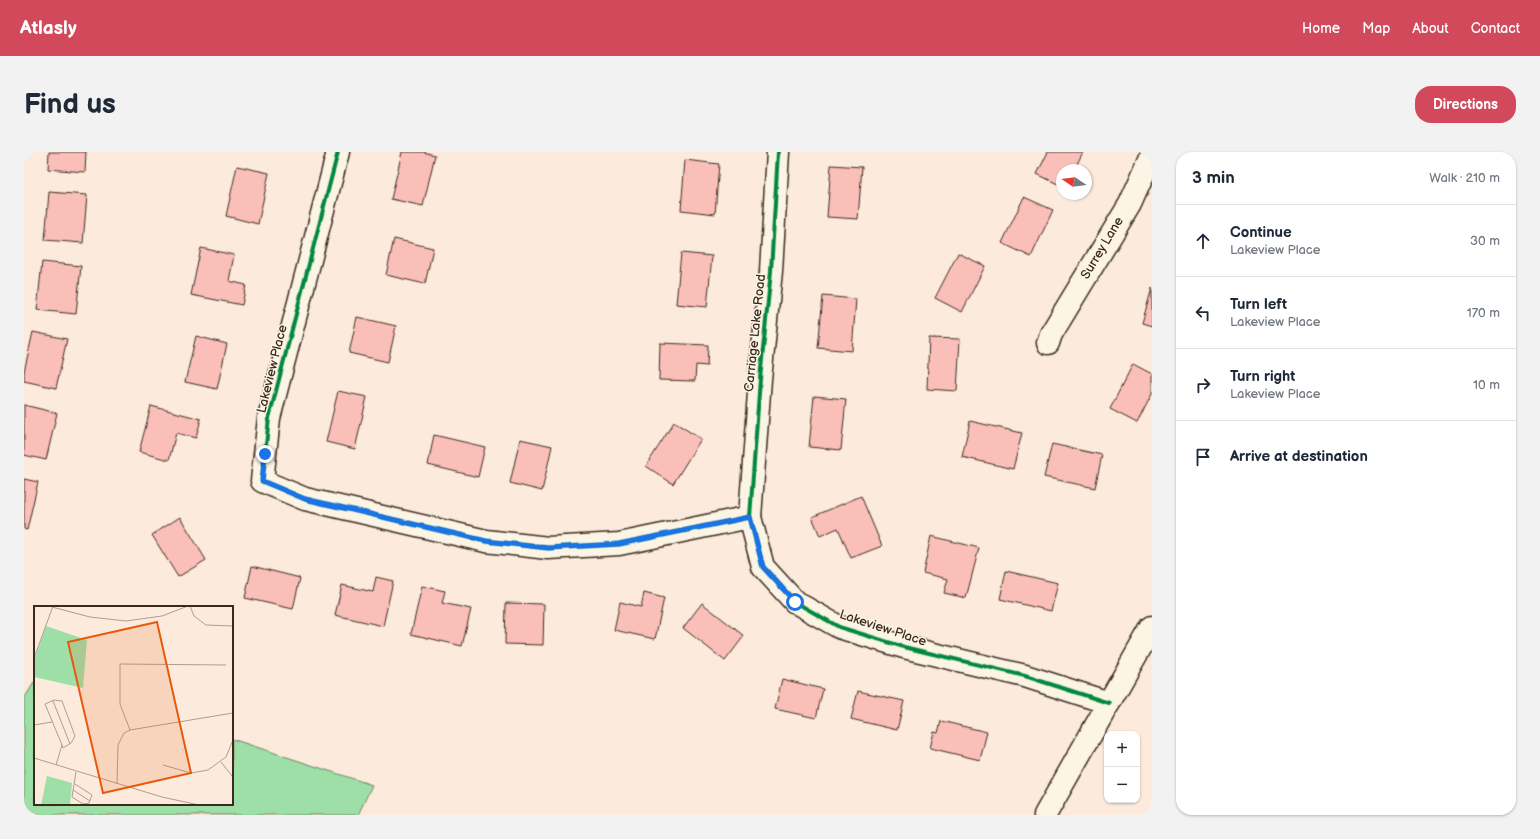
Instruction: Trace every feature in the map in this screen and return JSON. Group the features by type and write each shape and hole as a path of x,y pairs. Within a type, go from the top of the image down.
{"street":[{"name":"Lakeview Place","path":"338,152 270,418 262,481 305,499 486,541 548,548 619,544 750,517 763,567 795,602 839,627 904,647 1024,676 1109,703"},
{"name":"Carriage Lake Road","path":"750,517 760,379 771,271 778,152"},
{"name":"Surrey Lane","path":"1048,343 1050,334 1130,204 1151,158 1152,152"},
{"path":"1045,815 1152,627"}],"green space":[{"path":"34,683 34,805 233,805 233,739 372,785 358,815 24,815 24,699"}],"building":[{"path":"49,152 86,152 85,172 48,169"},
{"path":"402,152 423,152 435,155 423,206 391,199"},
{"path":"1048,152 1083,152 1077,164 1056,164 1056,183 1037,174"},
{"path":"685,160 719,164 715,214 681,210"},
{"path":"831,165 862,167 858,219 827,217"},
{"path":"237,166 269,173 258,224 226,216"},
{"path":"49,192 87,195 83,243 45,240"},
{"path":"1024,197 1053,210 1031,257 1002,243"},
{"path":"394,239 433,248 425,284 386,275"},
{"path":"201,248 234,255 229,281 246,285 242,305 191,295"},
{"path":"681,253 712,256 707,307 676,304"},
{"path":"958,253 985,266 962,312 935,298"},
{"path":"42,262 81,266 76,314 37,310"},
{"path":"1152,288 1152,326 1142,323"},
{"path":"823,296 856,299 852,351 818,348"},
{"path":"357,317 396,326 388,362 349,353"},
{"path":"33,332 67,339 56,388 24,381 24,372"},
{"path":"196,336 227,344 217,389 185,382"},
{"path":"929,338 960,339 957,391 927,389"},
{"path":"660,343 708,345 707,366 696,365 695,381 659,380"},
{"path":"1133,364 1152,374 1152,394 1137,423 1110,409"},
{"path":"338,391 367,397 355,449 326,442"},
{"path":"814,396 846,399 841,450 809,447"},
{"path":"24,405 57,413 46,460 24,455"},
{"path":"151,406 201,419 196,438 176,433 169,460 139,452"},
{"path":"970,421 1022,433 1013,469 962,457"},
{"path":"674,422 701,439 673,484 646,466"},
{"path":"434,435 485,447 478,477 428,465"},
{"path":"520,439 552,446 542,491 510,483"},
{"path":"1052,444 1102,455 1095,488 1044,477"},
{"path":"24,479 38,482 27,530 24,529"},
{"path":"861,496 882,546 851,558 838,528 820,536 812,517"},
{"path":"180,517 206,560 178,577 152,535"},
{"path":"931,536 979,548 966,598 944,593 948,579 923,573"},
{"path":"252,566 300,578 293,609 245,598"},
{"path":"1006,571 1058,583 1051,611 1000,599"},
{"path":"376,577 393,581 383,626 335,615 342,585 373,592"},
{"path":"422,586 445,591 442,603 471,609 462,646 411,634"},
{"path":"644,593 664,598 655,639 614,630 620,602 641,607"},
{"path":"506,603 544,604 543,645 505,644"},
{"path":"702,603 744,636 725,661 683,628"},
{"path":"782,679 823,689 816,718 775,709"},
{"path":"858,691 904,701 897,730 851,719"},
{"path":"941,721 987,732 980,760 930,748 934,732 938,733"}],"cycle path":[{"path":"338,152 269,418 262,481 305,499 486,541 548,548 619,544 750,517 763,567 795,602 839,627 904,647 1025,676 1109,703"},
{"path":"750,517 760,379 771,271 778,152"}],"route":[{"path":"265,454 262,481 305,499 486,541 548,548 619,544 750,517 763,567 795,602"}]}
